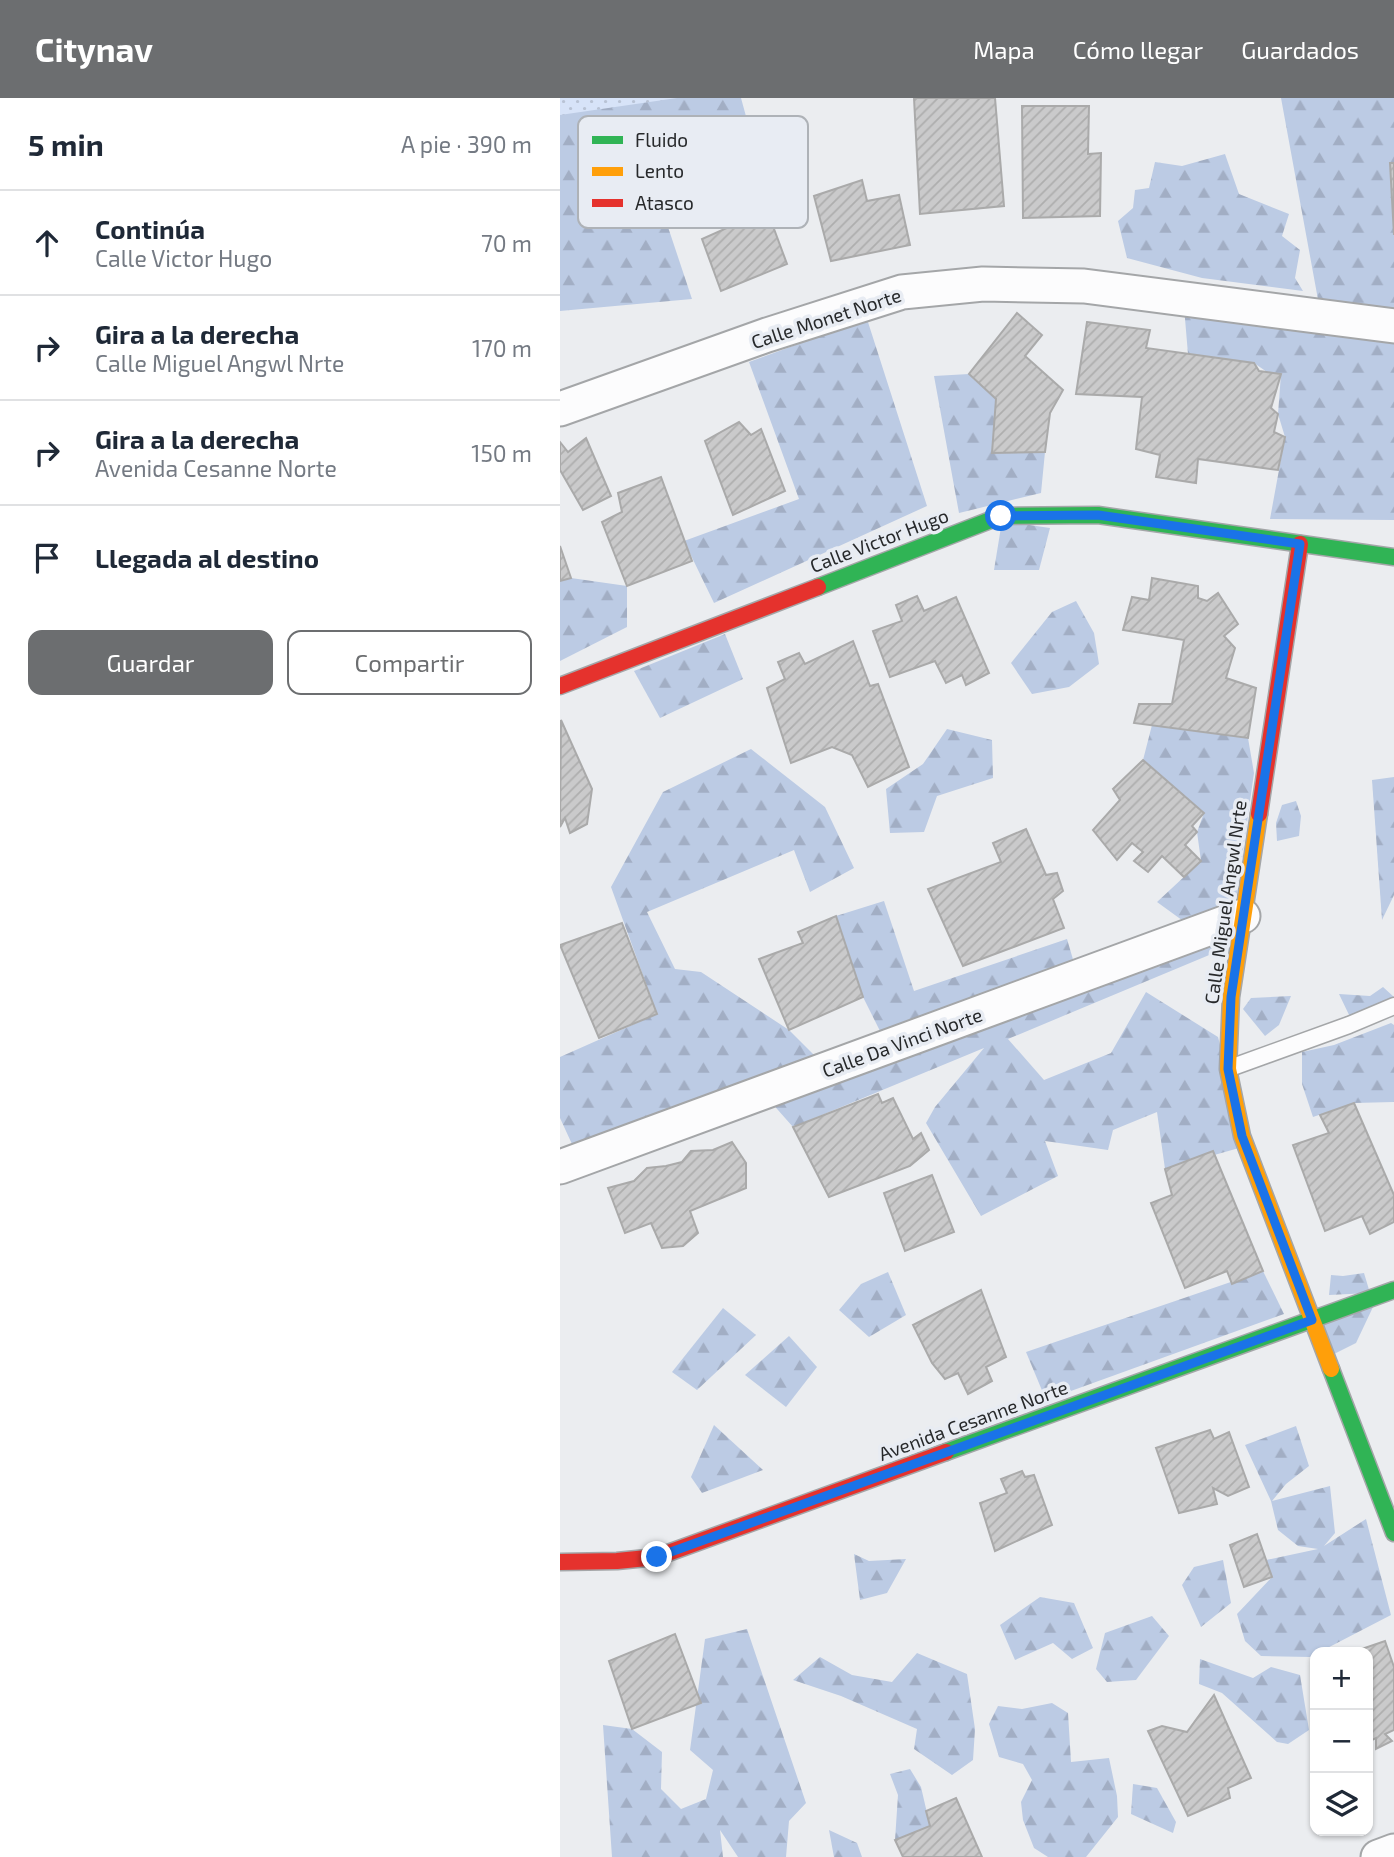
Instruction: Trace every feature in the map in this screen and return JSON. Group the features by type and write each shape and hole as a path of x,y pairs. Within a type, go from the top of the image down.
{"street":[{"name":"Calle Monet Norte","path":"560,409 767,335 902,292 983,284 1084,286 1394,326"},
{"name":"Calle Victor Hugo","path":"560,686 1001,516 1098,515 1394,557"},
{"name":"Calle Miguel Angwl Nrte","path":"1300,544 1231,997 1228,1069 1242,1136 1394,1533"},
{"name":"Calle Da Vinci Norte","path":"560,1167 1243,916"},
{"name":"Avenida Cesanne Norte","path":"560,1562 657,1557 1394,1290"},
{"path":"1378,1857 1394,1851"}],"lane":[{"path":"1228,1069 1394,1006"}],"shaded area":[{"path":"560,98 688,98 578,116 560,120"}],"green space":[{"path":"677,98 741,98 746,116 578,116 578,228 668,228 692,299 560,311 560,115"},
{"path":"1281,98 1394,98 1394,163 1390,163 1394,235 1394,318 1319,305"},
{"path":"1225,154 1239,194 1289,214 1282,236 1300,250 1295,278 1303,291 1202,278 1127,258 1118,221 1133,208 1135,190 1149,188 1155,162 1182,166"},
{"path":"1184,307 1394,332 1394,520 1270,519 1285,437 1278,414 1281,374 1267,372 1254,363 1188,354"},
{"path":"867,319 927,506 714,603 684,541 799,499 749,362"},
{"path":"969,374 996,399 992,453 1045,452 1041,493 959,513 934,376"},
{"path":"1002,521 1050,528 1039,570 994,570"},
{"path":"571,578 627,586 627,627 560,661 560,581"},
{"path":"1076,601 1094,633 1099,664 1069,687 1032,694 1011,663 1052,612"},
{"path":"725,634 743,679 660,718 634,671"},
{"path":"1152,725 1248,738 1254,773 1236,900 1197,931 1157,902 1201,861 1197,832 1204,813 1143,760"},
{"path":"947,729 992,740 993,778 937,796 924,832 890,833 886,789 923,764"},
{"path":"751,749 825,807 854,868 810,892 794,850 647,912 675,969 701,972 789,1030 815,1056 577,1155 560,1118 560,1057 657,1014 611,887 663,792"},
{"path":"1394,777 1394,895 1382,920 1372,780"},
{"path":"1296,801 1301,816 1299,836 1277,841 1276,823 1282,805"},
{"path":"884,901 914,991 1067,939 1077,973 884,1039 863,997 836,916"},
{"path":"1207,931 1214,953 1008,1039 1044,1080 1111,1053 1146,992 1218,1037 1246,1146 1165,1169 1157,1112 1113,1130 1108,1150 1045,1141 1058,1176 981,1216 926,1123 935,1107 984,1048 793,1127 770,1101"},
{"path":"1383,987 1394,997 1394,1004 1351,1019 1339,994 1370,996"},
{"path":"1291,996 1279,1025 1265,1036 1243,1009 1251,998"},
{"path":"1391,1023 1394,1025 1394,1102 1354,1103 1313,1117 1302,1084 1302,1052 1334,1045"},
{"path":"1263,1271 1284,1314 1046,1400 1026,1352"},
{"path":"888,1272 906,1315 869,1337 839,1310 861,1284"},
{"path":"1364,1273 1370,1293 1329,1295 1331,1275"},
{"path":"1373,1307 1356,1343 1334,1354 1314,1320"},
{"path":"723,1308 756,1335 697,1390 672,1372"},
{"path":"789,1336 817,1367 786,1407 745,1375"},
{"path":"714,1425 763,1470 702,1493 691,1477"},
{"path":"1296,1426 1309,1466 1286,1484 1272,1501 1330,1486 1335,1533 1324,1546 1366,1519 1391,1615 1329,1647 1310,1647 1310,1657 1261,1656 1245,1641 1237,1614 1272,1577 1266,1560 1318,1549 1298,1546 1278,1530 1271,1501 1245,1445"},
{"path":"854,1554 869,1561 906,1559 887,1593 860,1600"},
{"path":"1223,1560 1231,1603 1201,1627 1182,1585 1194,1567"},
{"path":"1040,1597 1074,1603 1093,1648 1072,1659 1053,1643 1015,1660 1000,1625"},
{"path":"1152,1616 1169,1636 1136,1680 1107,1682 1096,1669 1105,1633"},
{"path":"747,1629 806,1803 789,1821 786,1857 738,1857 720,1830 723,1857 612,1857 603,1725 632,1729 662,1752 661,1789 681,1809 706,1799 713,1770 690,1750 705,1639"},
{"path":"917,1653 967,1674 975,1729 973,1760 952,1775 914,1749 917,1729 841,1696 793,1680 820,1657 852,1675 892,1682"},
{"path":"1200,1659 1253,1678 1271,1667 1300,1675 1309,1730 1288,1744 1277,1742 1222,1693 1199,1684"},
{"path":"1052,1703 1068,1713 1071,1762 1109,1758 1117,1796 1118,1817 1086,1857 1048,1857 1034,1848 1023,1820 1021,1802 1032,1780 1023,1764 999,1757 989,1724 998,1706 1022,1709"},
{"path":"910,1769 921,1787 930,1826 895,1840 898,1795 890,1774"},
{"path":"1133,1784 1157,1788 1176,1822 1173,1833 1131,1814"},
{"path":"829,1830 857,1843 862,1857 834,1857"}],"building":[{"path":"914,98 995,98 1004,206 920,214"},
{"path":"1022,106 1089,106 1088,154 1101,153 1100,216 1023,218"},
{"path":"1390,163 1394,163 1394,235"},
{"path":"862,180 867,201 899,195 910,245 831,261 814,196"},
{"path":"727,228 774,228 787,264 721,291 702,239"},
{"path":"1017,313 1042,335 1025,356 1063,390 1050,413 1045,452 992,453 996,399 969,374"},
{"path":"1087,322 1150,330 1146,348 1254,363 1259,371 1281,374 1271,408 1278,414 1274,432 1285,437 1278,470 1198,459 1196,483 1156,477 1160,455 1136,449 1142,397 1076,394"},
{"path":"739,422 751,435 761,429 785,491 733,515 705,441"},
{"path":"586,438 611,496 583,510 560,470 560,442 568,452"},
{"path":"661,477 692,561 627,586 602,522 622,512 618,493"},
{"path":"560,546 571,578 560,581"},
{"path":"1152,578 1198,586 1198,598 1207,601 1218,593 1238,624 1224,636 1235,648 1226,678 1256,688 1248,738 1134,723 1139,704 1172,704 1184,640 1123,630 1132,597 1149,600"},
{"path":"917,596 924,611 956,597 989,673 966,685 962,675 946,683 935,661 890,677 873,631 902,621 896,605"},
{"path":"853,641 870,686 878,684 909,767 868,787 852,755 832,747 791,763 767,688 785,679 778,662 799,653 805,664"},
{"path":"561,720 592,789 587,824 570,833 565,818 560,827"},
{"path":"1143,760 1204,813 1192,826 1197,832 1185,845 1201,861 1184,877 1162,856 1148,872 1134,861 1143,852 1132,843 1117,860 1093,830 1120,800 1113,789"},
{"path":"1026,829 1046,875 1057,873 1063,891 1053,899 1064,928 963,966 928,889 1001,862 993,843"},
{"path":"836,916 863,997 789,1030 759,959 803,943 798,932"},
{"path":"622,923 657,1014 599,1038 560,945"},
{"path":"878,1094 882,1103 893,1098 913,1139 921,1133 929,1150 910,1166 829,1197 793,1127"},
{"path":"1354,1103 1394,1195 1394,1222 1370,1234 1362,1216 1325,1231 1293,1145 1329,1133 1320,1115"},
{"path":"732,1142 746,1163 746,1188 690,1211 698,1233 683,1246 662,1248 651,1223 625,1233 608,1188 634,1181 647,1168 682,1162 691,1151 713,1150"},
{"path":"1213,1151 1263,1271 1232,1284 1227,1271 1185,1288 1151,1203 1172,1195 1165,1169"},
{"path":"932,1175 954,1232 905,1251 884,1193"},
{"path":"981,1290 1006,1357 986,1367 992,1381 968,1394 958,1373 945,1379 932,1363 913,1325"},
{"path":"1210,1430 1214,1439 1229,1432 1249,1487 1228,1496 1213,1488 1217,1504 1179,1513 1156,1448"},
{"path":"1022,1471 1025,1477 1034,1475 1052,1525 995,1551 980,1503 1007,1493 1001,1479"},
{"path":"1257,1534 1272,1577 1244,1587 1230,1545"},
{"path":"675,1634 701,1703 632,1729 609,1661"},
{"path":"1385,1641 1394,1667 1394,1730 1385,1734 1392,1741 1376,1749 1376,1738 1373,1740 1373,1647 1368,1647"},
{"path":"1214,1695 1251,1778 1228,1788 1230,1798 1188,1816 1148,1731 1162,1726 1187,1732"},
{"path":"956,1798 982,1857 903,1857 895,1840 930,1826 926,1811"}],"traffic: fast":[{"path":"818,587 1001,516 1098,515 1394,557"},
{"path":"946,1452 1394,1290"},
{"path":"1331,1369 1394,1533"}],"traffic: slow":[{"path":"1259,814 1231,997 1228,1069 1242,1136 1331,1369"}],"traffic: jam":[{"path":"1259,814 1300,544"},
{"path":"560,686 818,587"},
{"path":"560,1562 657,1557 946,1452"}],"route":[{"path":"657,1557 1312,1320 1242,1136 1228,1069 1231,997 1300,544 1098,515 1001,516"}]}
